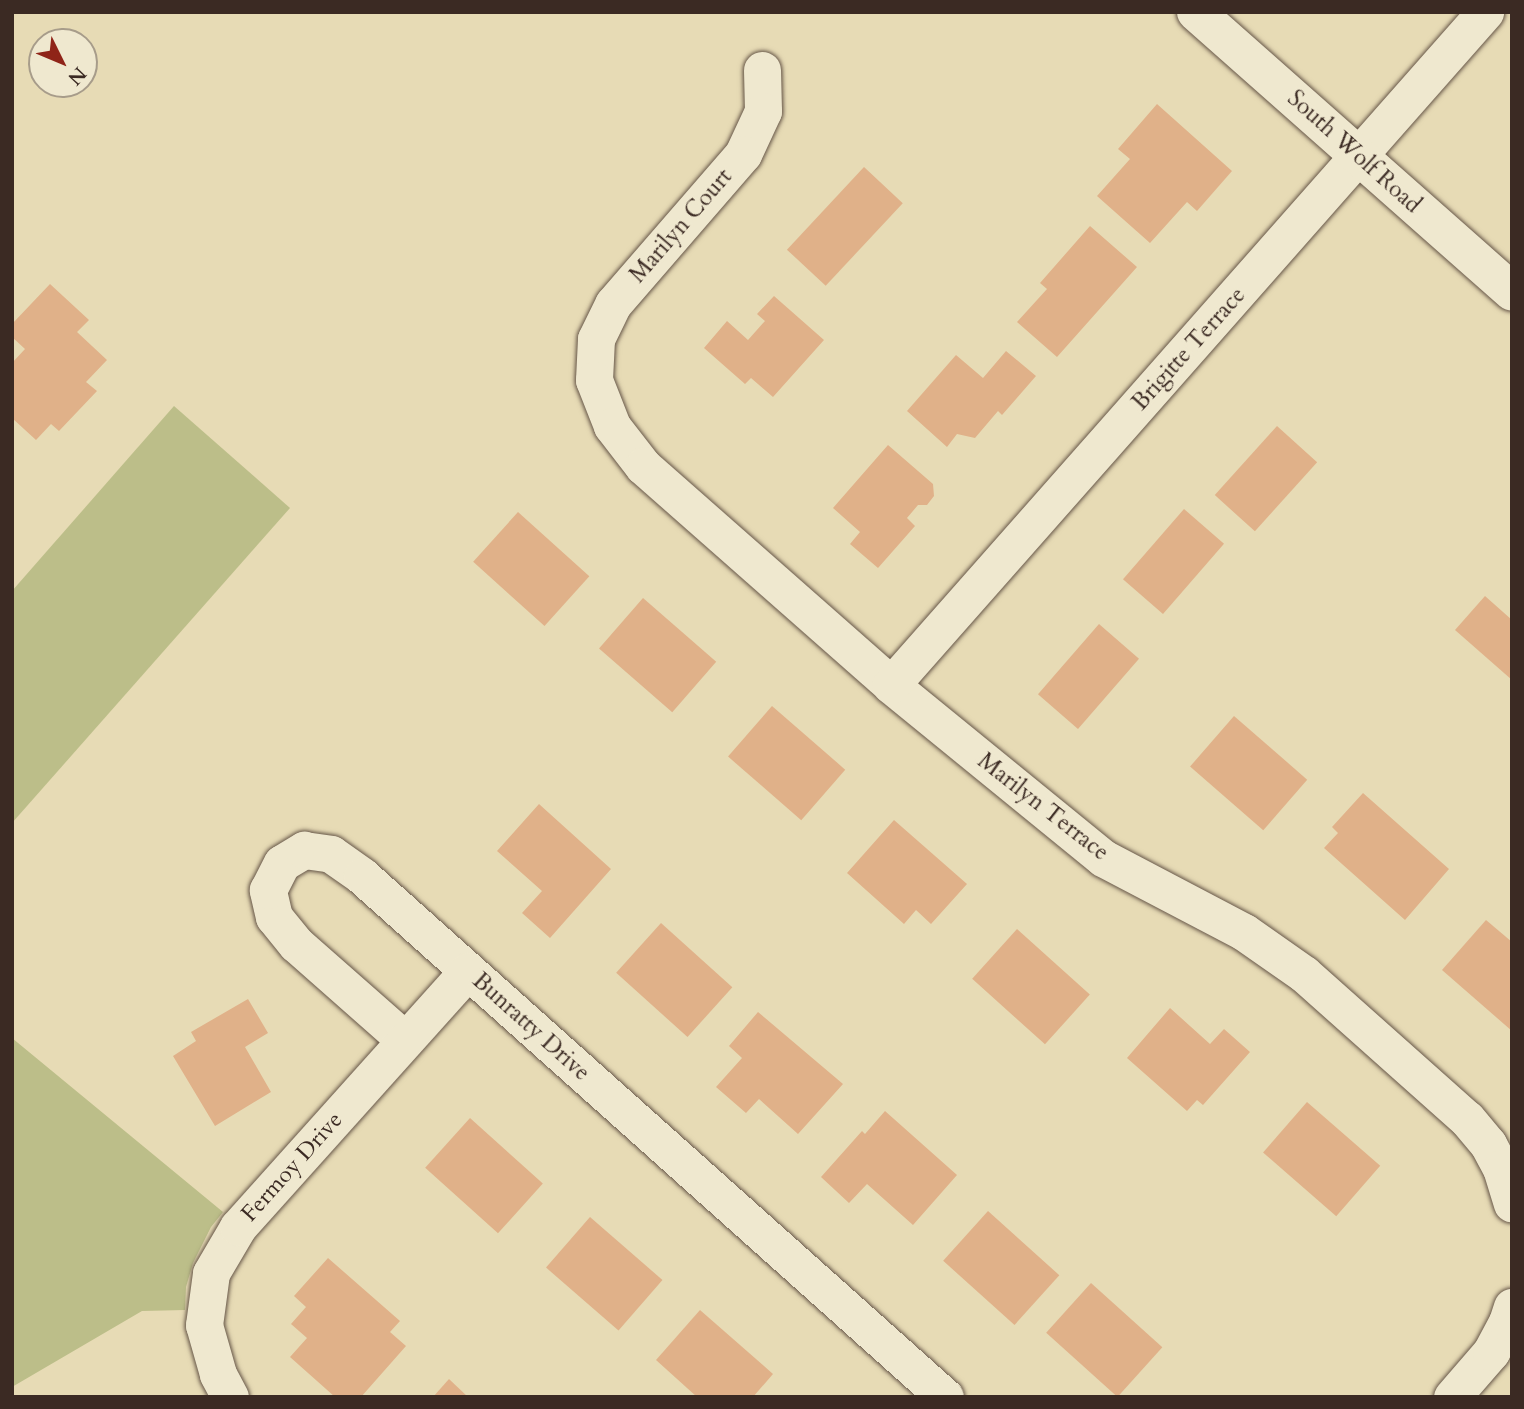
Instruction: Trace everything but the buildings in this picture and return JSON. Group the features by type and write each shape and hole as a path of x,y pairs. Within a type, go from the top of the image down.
{"main road":[{"name":"South Wolf Road","path":"1196,12 1512,292"}],"street":[{"name":"Brigitte Terrace","path":"891,685 1485,12"},
{"name":"Marilyn Court","path":"594,380 596,339 613,304 743,154 763,111 762,70"},
{"name":"Marilyn Terrace","path":"594,380 612,426 643,466 891,685 1103,858 1244,932 1304,974 1466,1119 1488,1144 1501,1168 1512,1203"},
{"name":"Bunratty Drive","path":"404,1040 296,944 274,917 268,890 282,863 304,850 331,854 362,876 945,1397"},
{"name":"Fermoy Drive","path":"230,1397 218,1374 204,1325 211,1273 239,1227 468,971"},
{"path":"1452,1397 1491,1352 1512,1307"}],"green space":[{"path":"174,406 290,508 12,823 12,591"},
{"path":"12,1038 223,1212 211,1227 193,1263 186,1287 185,1310 142,1311 12,1387"}]}
